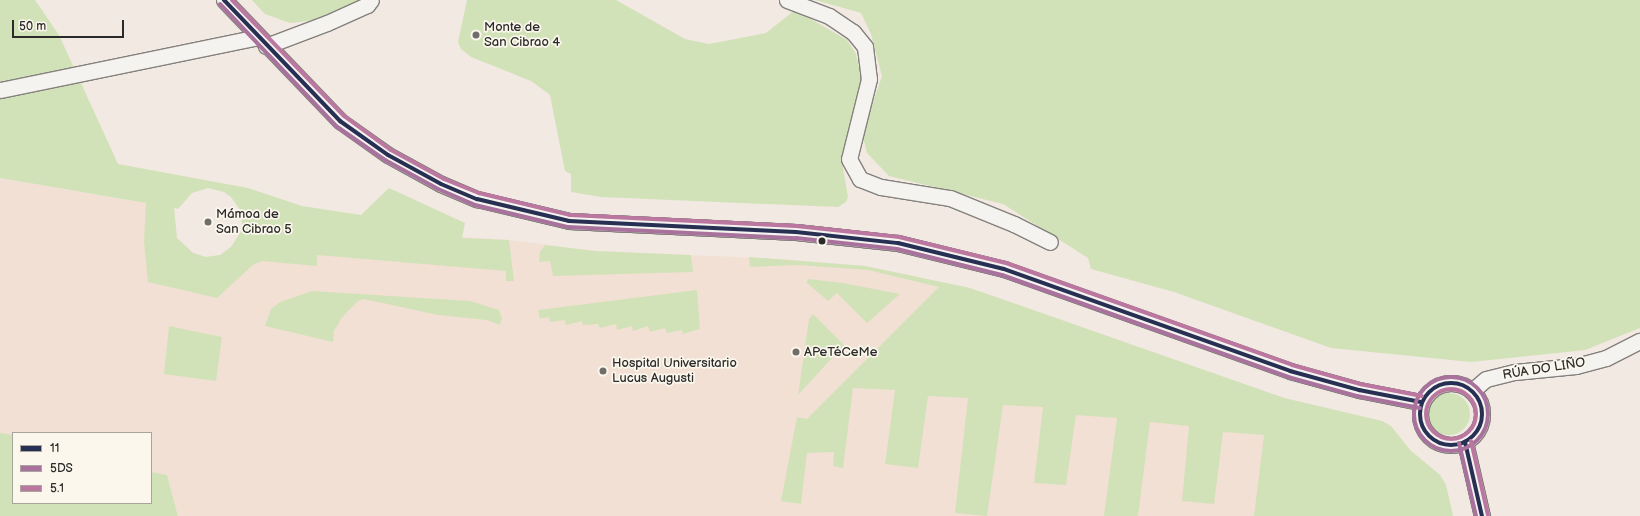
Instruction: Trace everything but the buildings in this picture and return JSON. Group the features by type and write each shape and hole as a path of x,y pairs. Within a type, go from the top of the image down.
{"street":[{"path":"224,0 262,42 340,121 388,155 441,184 477,200 569,222 796,232 898,243 1004,269 1290,371 1359,390 1421,402"},
{"path":"0,90 262,42 328,23 367,5 372,0"},
{"path":"787,0 829,16 853,32 865,47 869,79 849,160 860,179 881,188 950,198 1014,224 1050,242"},
{"name":"RÚA DO LIÑO","path":"1472,391 1486,379 1515,372 1576,366 1606,358 1640,341"},
{"path":"1456,383 1472,391 1482,408 1482,418 1476,432 1465,442 1446,446 1429,438 1420,421 1421,402 1426,395 1439,385 1456,383"},
{"path":"1465,442 1482,516"}],"shaded area":[{"name":"Hospital Universitario Lucus Augusti","path":"0,178 174,208 177,238 193,253 206,257 220,255 231,247 246,223 509,240 595,251 780,259 865,266 970,288 1284,398 1382,421 1391,426 1410,450 1440,475 1446,485 1453,516 178,516 167,475 152,472 152,432 12,432 12,447 0,445"}],"green space":[{"path":"0,0 35,0 59,35 118,164 248,188 302,206 361,215 389,188 465,223 462,238 509,240 514,281 506,281 506,271 317,255 317,266 262,261 254,264 217,298 148,282 144,242 146,203 0,178","holes":["208,188 224,192 231,197 240,210 242,224 246,224 231,247 220,255 206,257 193,253 177,238 174,208 178,209 192,193"]},
{"path":"252,0 360,0 316,20 290,23 265,14"},
{"path":"467,0 616,0 685,39 709,44 766,33 795,10 847,40 856,54 861,77 857,118 841,157 848,197 846,202 838,207 601,197 571,192 571,174 565,171 550,95 531,81 471,57 461,49 458,42"},
{"path":"815,0 1640,0 1640,328 1585,350 1471,362 1331,348 1174,292 1091,269 1088,258 1003,204 889,176 867,153 862,134 882,76 871,34 861,13"},
{"path":"545,245 595,251 691,255 693,272 553,276 550,261 539,262 540,252"},
{"path":"749,257 865,266 970,288 1284,398 1382,421 1391,426 1410,450 1440,475 1446,485 1453,516 1254,516 1264,435 1223,432 1214,504 1182,501 1189,426 1150,422 1138,516 1104,516 1117,418 1076,415 1066,485 1034,483 1043,407 1003,405 987,516 955,513 968,398 928,396 918,468 885,464 895,390 853,388 843,468 833,466 834,452 807,453 801,504 781,501 797,417 807,419 939,287 868,270 798,265 750,267"},
{"path":"809,279 843,283 900,294 867,323 837,293 828,301 806,282"},
{"path":"697,290 700,329 683,334 682,330 667,333 665,328 650,332 648,326 633,331 632,326 617,330 616,324 600,328 598,324 583,325 582,321 566,325 565,320 550,322 549,317 540,319 538,310"},
{"path":"312,291 470,301 499,310 502,318 500,325 487,320 438,315 364,299 358,301 343,316 334,331 333,342 265,326 271,309 280,302"},
{"path":"813,314 844,345 798,395 809,319"},
{"path":"169,326 222,337 216,381 164,374"},
{"path":"1449,393 1464,399 1470,414 1464,429 1449,435 1434,429 1428,414 1434,399"},
{"path":"0,433 12,435 12,504 152,504 152,472 167,475 178,516 0,516"}],"transit line":[{"name":"11","path":"224,0 340,121 388,155 441,184 477,199 569,221 796,232 898,243 1004,269 1290,371 1359,390 1421,402"},
{"name":"5.1","path":"232,0 344,116 391,150 444,179 479,193 570,215 796,226 899,237 1006,263 1292,365 1360,384 1422,396"},
{"name":"5DS","path":"220,4 336,126 385,160 438,189 475,205 568,227 796,238 897,249 1002,275 1288,377 1357,396 1420,408"},
{"name":"5DS","path":"1444,377 1458,377 1472,383 1482,393 1488,407 1488,414 1486,428 1482,435 1472,445 1458,451 1444,451 1430,445 1420,435 1414,421 1414,407 1420,393 1430,383 1444,377"},
{"name":"11","path":"1445,383 1457,383 1473,392 1480,402 1482,414 1480,426 1473,436 1457,445 1445,445 1434,440 1425,431 1420,420 1420,408 1425,397 1434,388 1445,383"},
{"name":"5.1","path":"1446,389 1456,389 1469,396 1476,409 1476,414 1476,419 1469,432 1456,439 1446,439 1437,435 1430,428 1426,419 1426,409 1430,400 1437,393 1446,389"},
{"name":"5.1","path":"1471,441 1488,515"},
{"name":"11","path":"1465,442 1482,516"},
{"name":"5DS","path":"1459,443 1476,516"}],"place":[{"name":"Monte de San Cibrao 4","path":"476,35"},
{"name":"Mámoa de San Cibrao 5","path":"208,222"},
{"name":"APeTéCeMe","path":"796,352"},
{"name":"Hospital Universitario Lucus Augusti","path":"603,371"}]}
